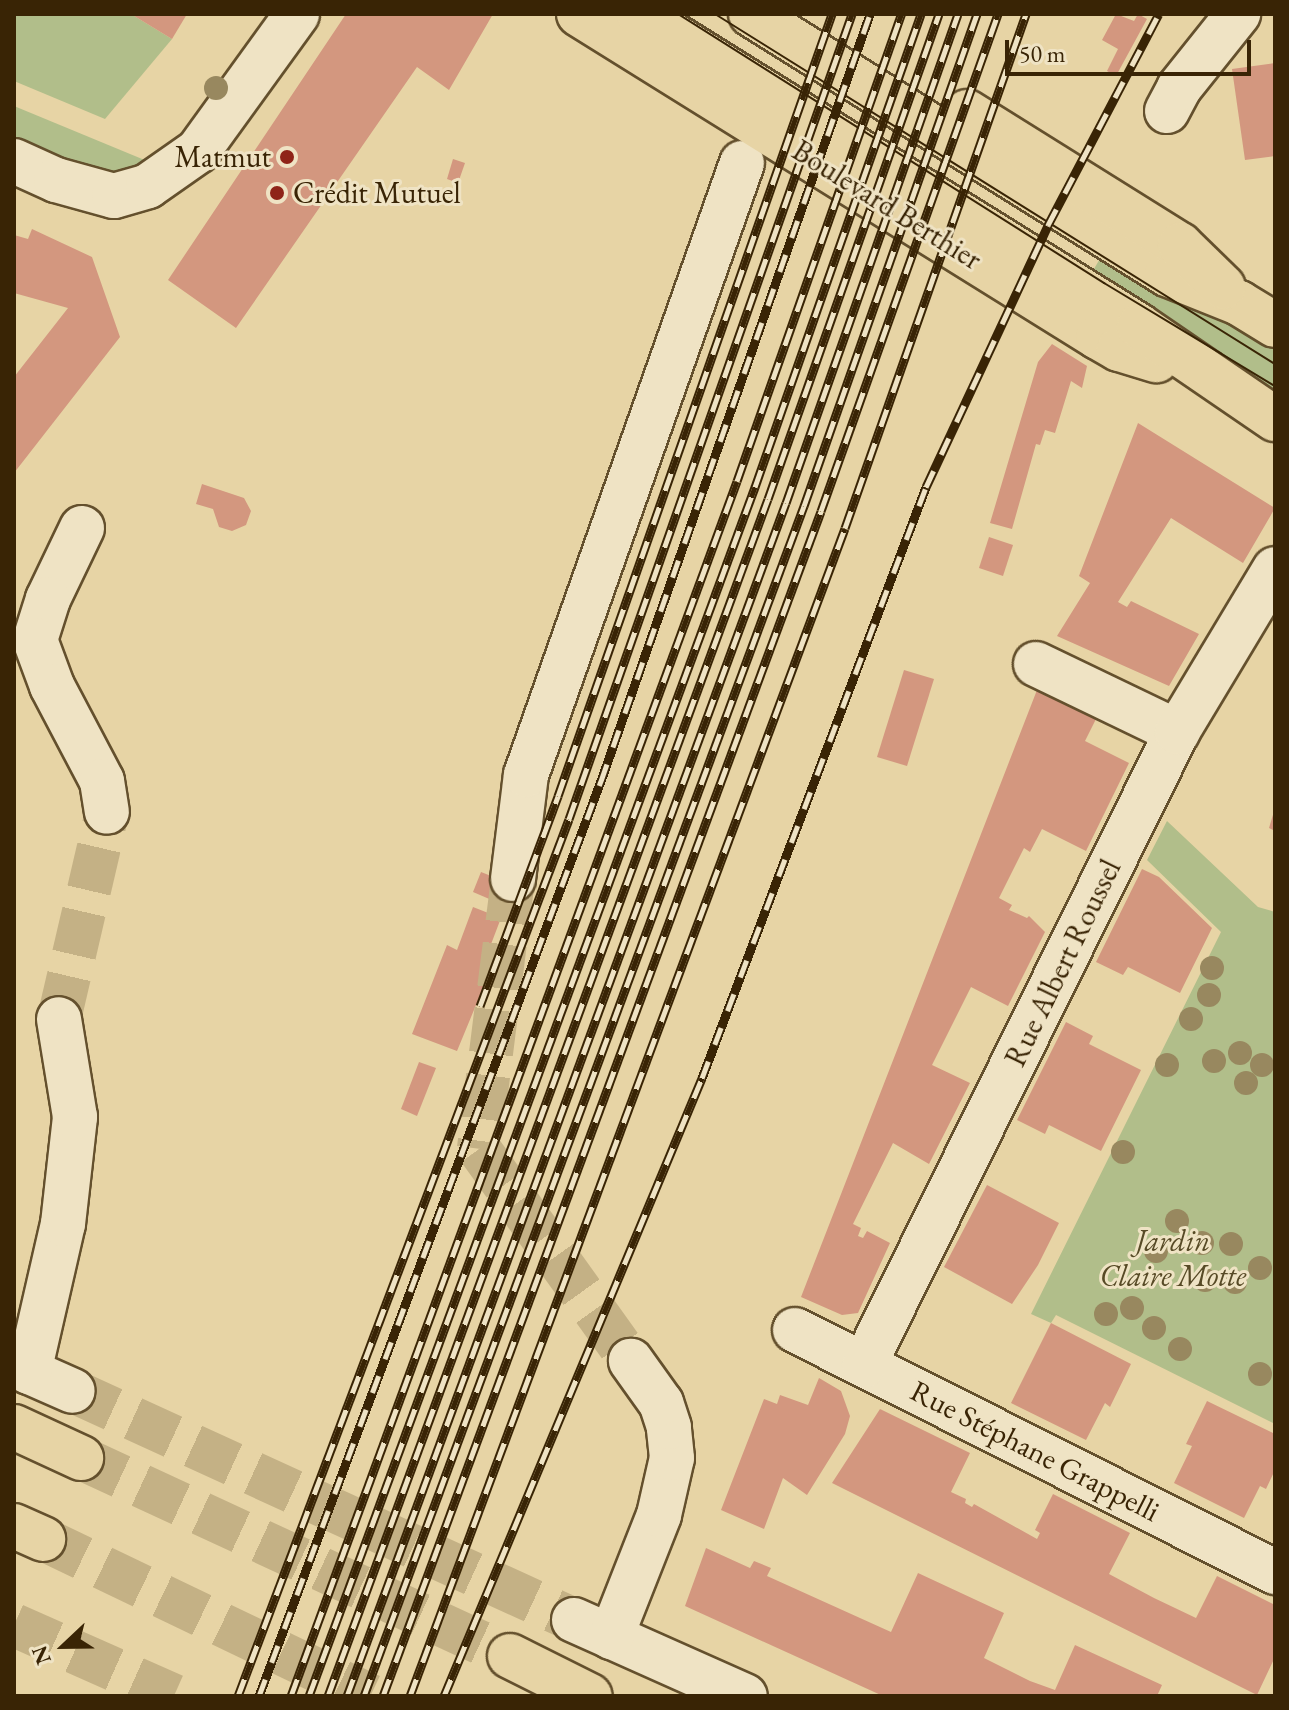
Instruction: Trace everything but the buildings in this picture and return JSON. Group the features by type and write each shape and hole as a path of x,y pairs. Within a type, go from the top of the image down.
{"main road":[{"name":"Boulevard Berthier","path":"579,14 1119,349 1205,373"},
{"name":"Boulevard Berthier","path":"639,14 1139,326 1275,419"},
{"path":"751,14 1167,274 1257,314"},
{"path":"809,14 1180,245 1257,314"},
{"path":"14,1427 81,1458"},
{"path":"510,1656 590,1696"}],"street":[{"path":"14,161 56,180 114,196 148,186 198,151 297,14"},
{"path":"1167,111 1179,88 1238,14"},
{"path":"513,879 526,775 742,163"},
{"path":"82,528 48,599 35,640 52,686 102,781 107,812"},
{"name":"Rue Albert Roussel","path":"864,1365 1177,732 1275,569"},
{"path":"1036,664 1177,732"},
{"path":"59,1019 75,1117 63,1224 22,1368 73,1391"},
{"name":"Rue Stéphane Grappelli","path":"795,1330 1275,1572"},
{"path":"631,1361 661,1403 669,1427 672,1458 659,1515 592,1628 745,1696"}],"green space":[{"path":"14,14 131,14 172,39 105,119 14,81"},
{"path":"14,106 147,161 113,174 14,145"},
{"path":"1106,248 1275,344 1275,403 1086,283"},
{"name":"Jardin Claire Motte","path":"1167,821 1258,907 1275,912 1275,1424 1056,1315 1051,1323 1031,1314 1221,932 1147,860"}],"tunnel":[{"path":"59,1019 107,812"},
{"path":"513,879 479,1149 631,1361"},
{"path":"73,1391 574,1620"},
{"path":"81,1458 510,1656"},
{"path":"43,1539 370,1696"},
{"path":"14,1625 174,1696"}],"tram line":[{"path":"678,14 1104,283 1275,386"},
{"path":"715,14 1275,364"}],"railway":[{"path":"480,1006 558,796 832,14"},
{"path":"238,1696 569,819 852,14"},
{"path":"259,1696 601,781 870,14"},
{"path":"291,1696 737,481 901,14"},
{"path":"309,1696 755,487 921,14"},
{"path":"328,1696 768,499 939,14"},
{"path":"347,1696 786,503 958,14"},
{"path":"364,1696 804,506 977,14"},
{"path":"383,1696 821,511 998,14"},
{"path":"410,1696 845,528 1026,14"},
{"path":"444,1696 702,1078 926,487 1048,225 1159,14"}],"place":[{"name":"Matmut","path":"287,157"},
{"name":"Crédit Mutuel","path":"277,193"}]}
